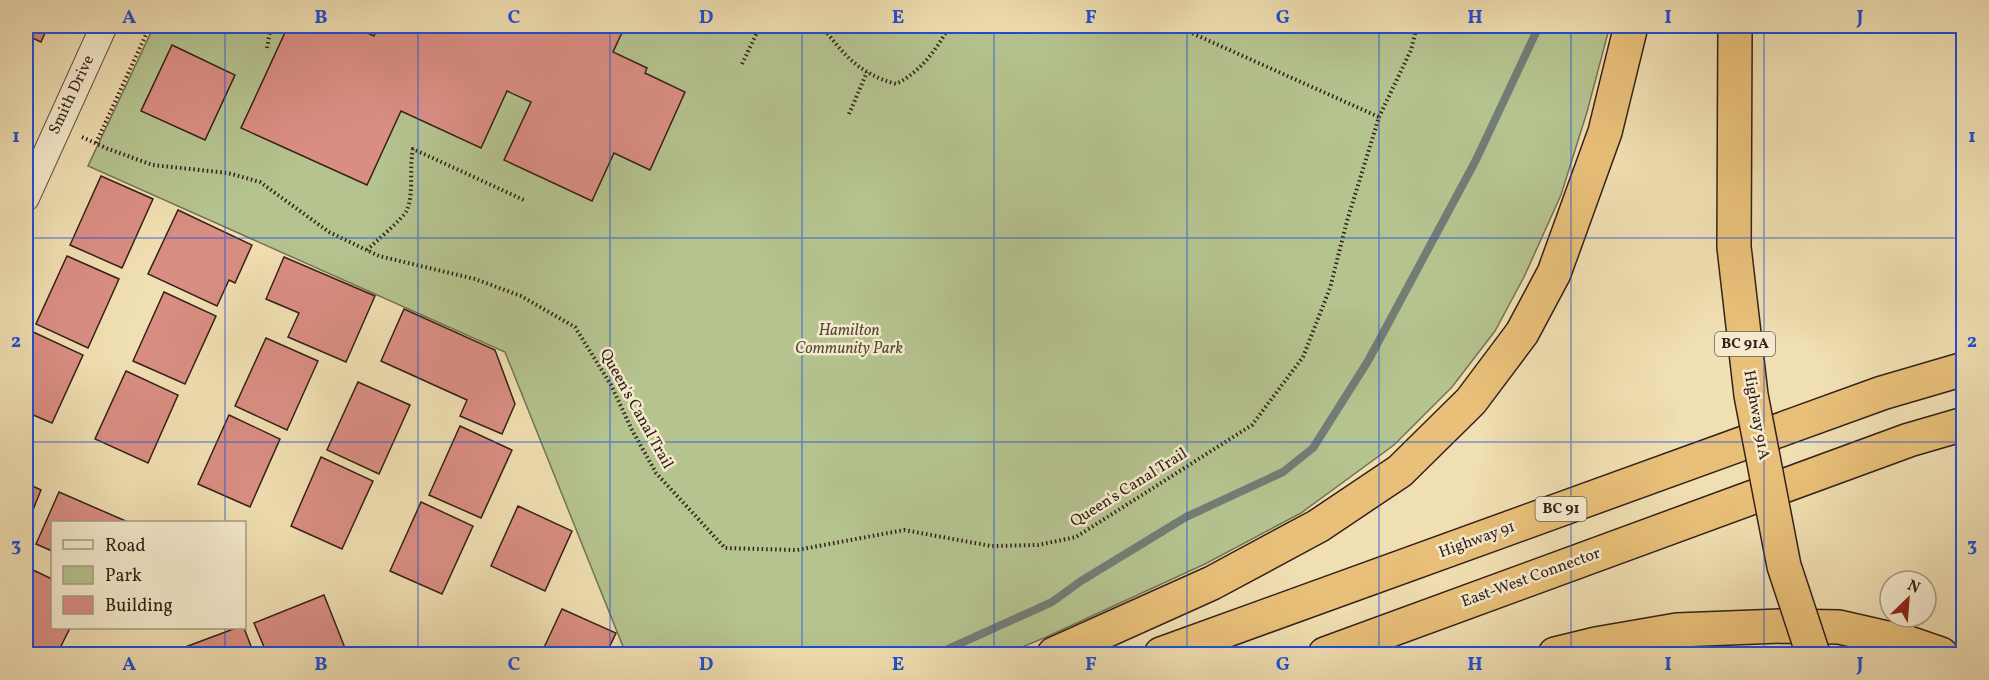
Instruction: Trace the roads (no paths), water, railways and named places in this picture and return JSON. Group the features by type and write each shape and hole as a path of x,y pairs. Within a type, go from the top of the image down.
{"highway":[{"path":"1054,654 1212,583 1318,526 1400,471 1471,401 1522,333 1554,273 1605,132 1631,26"},
{"name":"Highway 91A","path":"1735,26 1734,247 1751,395 1784,566 1813,654"},
{"name":"Highway 91","path":"1161,654 1882,393 1964,369"},
{"name":"East-West Connector","path":"1324,654 1909,440 1964,424"},
{"path":"1556,654 1596,644 1677,630 1781,626 1839,627 1909,643 1941,654"}],"street":[{"name":"Smith Drive","path":"26,198 104,26"}],"waterway":[{"path":"937,654 1052,602 1081,581 1186,517 1283,472 1313,448 1368,361 1476,160 1539,26"}],"park label":[{"name":"Hamilton Community Park","path":"849,340"}]}
